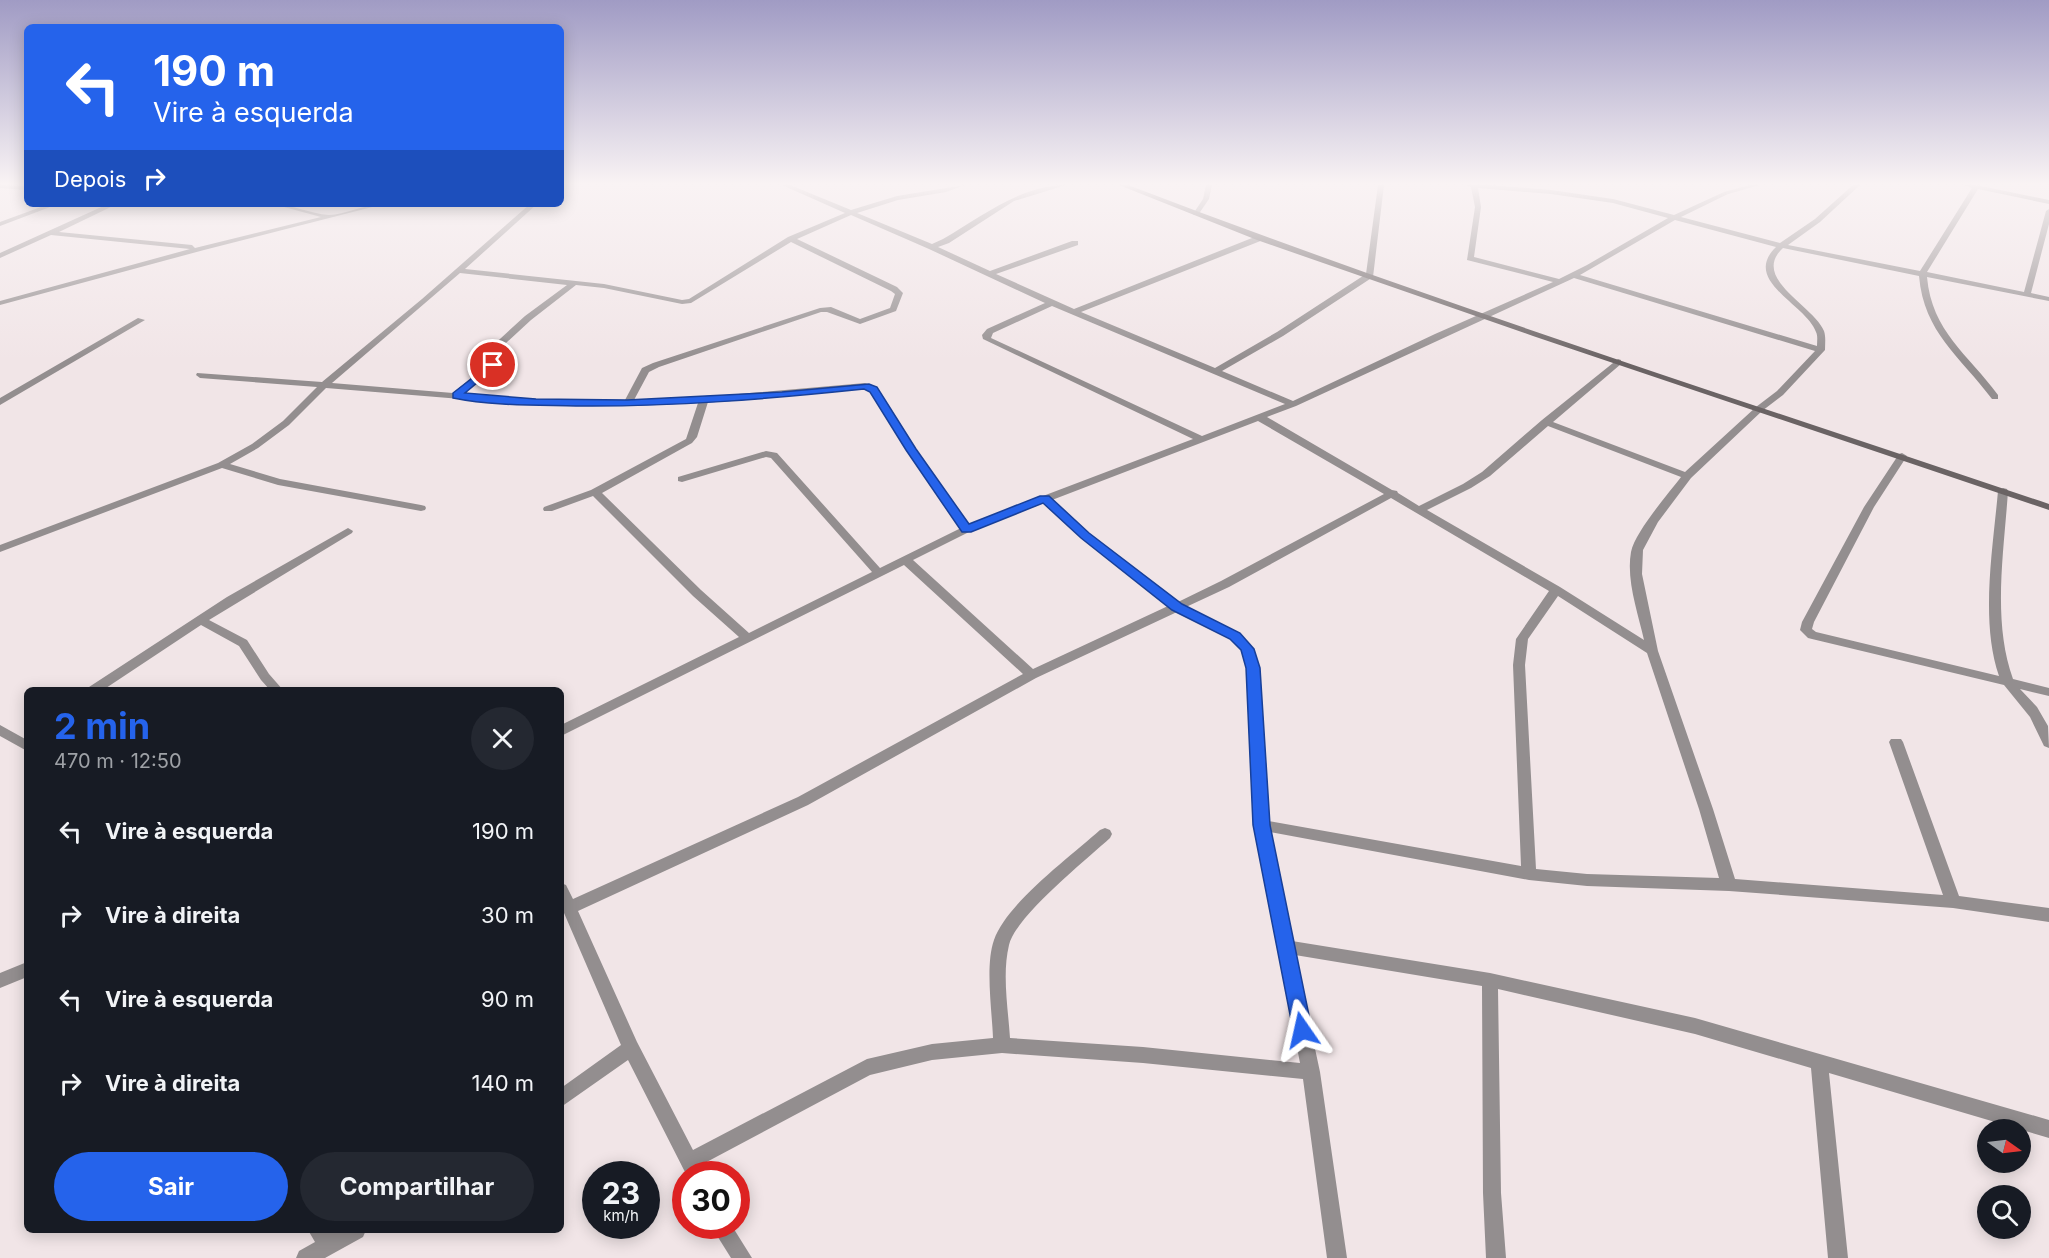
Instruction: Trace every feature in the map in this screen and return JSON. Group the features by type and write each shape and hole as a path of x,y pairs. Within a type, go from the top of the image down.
{"street":[{"path":"0,256 27,244"},
{"path":"158,244 202,248"},
{"path":"0,303 219,244"},
{"path":"0,549 222,465 255,446 286,423 324,385 490,244"},
{"path":"459,271 574,283 690,301 783,244"},
{"path":"627,403 645,370 656,365 820,310 828,309 860,322 893,309 899,298 894,289 801,244"},
{"path":"925,244 1052,303 1076,311 1293,404"},
{"path":"932,247 940,244"},
{"path":"989,274 1072,244"},
{"path":"1076,311 1246,244"},
{"path":"1277,244 1617,362 2049,507"},
{"path":"1216,371 1281,334 1370,275 1374,244"},
{"path":"1472,244 1470,258 1560,282"},
{"path":"564,730 967,529 1293,404 1573,276 1629,244"},
{"path":"1773,244 2049,299"},
{"path":"1729,885 1706,809 1652,651 1636,574 1637,550 1653,521 1687,476 1759,409 1780,393 1821,350 1820,332 1816,324 1786,294 1771,275 1769,262 1774,252 1785,244"},
{"path":"1941,244 1923,272 1931,314 1945,335 1982,377 1995,397"},
{"path":"2027,294 2040,244"},
{"path":"1573,276 1821,350"},
{"path":"456,396 495,363 489,354 491,352 528,318 574,283"},
{"path":"1052,303 990,332 986,335 987,339 1201,439"},
{"path":"0,402 141,320"},
{"path":"1419,510 1486,474 1617,362"},
{"path":"200,375 536,402 627,403 704,400 782,395 855,386 874,390 911,450 967,529"},
{"path":"548,509 595,492 688,441 692,437 704,400"},
{"path":"1259,417 1556,590 1652,651"},
{"path":"1545,422 1687,476"},
{"path":"682,479 766,454 774,455 879,572"},
{"path":"1902,456 1869,507 1808,622 1806,630 1812,635 2008,684 2049,692"},
{"path":"222,465 278,482 421,508"},
{"path":"2003,491 1997,633 2000,658 2008,684 2033,711 2049,743"},
{"path":"595,492 697,593 747,638"},
{"path":"570,908 803,801 1032,675 1226,584 1393,493"},
{"path":"1045,499 1085,536 1177,607 1235,636 1247,649 1253,668 1261,825 1311,1072 1337,1258"},
{"path":"99,687 200,620 348,531"},
{"path":"905,559 1032,675"},
{"path":"1529,874 1519,665 1522,639 1556,590"},
{"path":"200,620 243,643 274,687"},
{"path":"0,730 24,741"},
{"path":"1896,742 1953,902"},
{"path":"1261,825 1529,874 1587,880 1729,885 1953,902 2049,915"},
{"path":"1002,1045 999,957 1001,941 1014,920 1105,834"},
{"path":"564,895 631,1048 688,1161"},
{"path":"1286,947 1490,980 1695,1026 2049,1129"},
{"path":"0,981 24,970"},
{"path":"1490,980 1492,1193 1496,1258"},
{"path":"704,1161 867,1067 932,1052 1002,1045 1143,1055 1311,1072"},
{"path":"564,1096 631,1048"},
{"path":"1819,1062 1838,1258"},
{"path":"306,1258 323,1238 344,1233"},
{"path":"730,1239 742,1258"}],"route":[{"path":"493,365 456,396 536,402 627,403 782,395 865,386 874,390 911,450 967,529 1045,499 1085,536 1177,607 1235,636 1247,649 1253,668 1261,825 1302,1030"}]}
